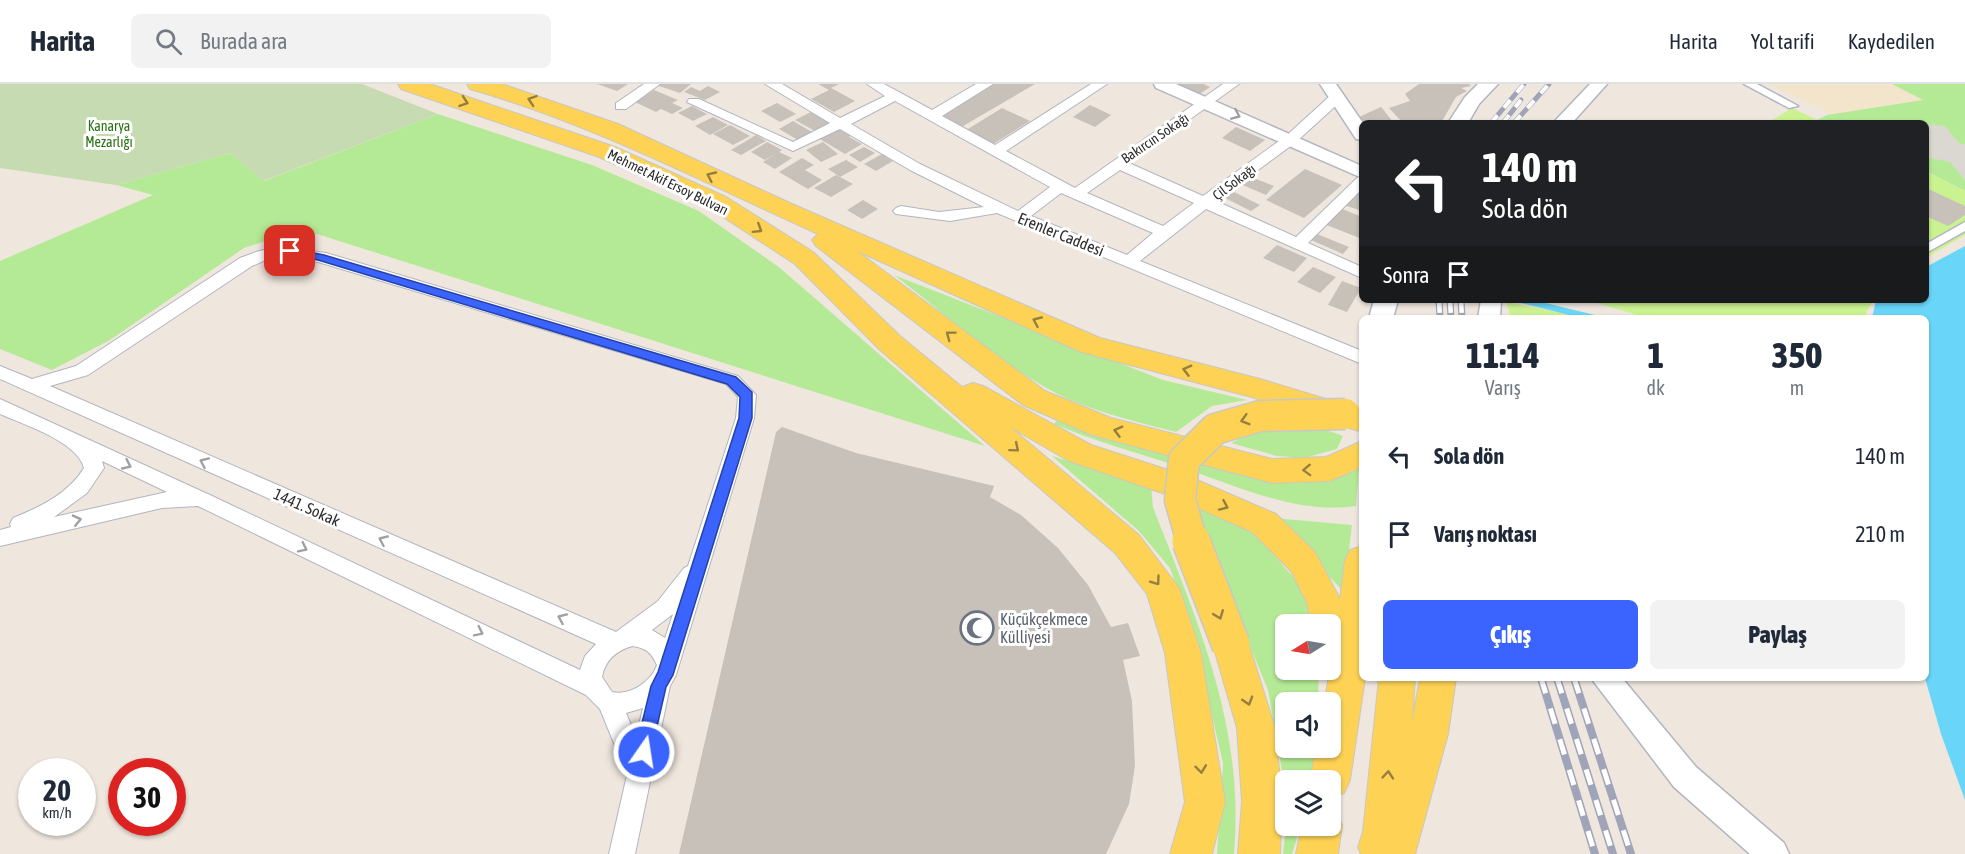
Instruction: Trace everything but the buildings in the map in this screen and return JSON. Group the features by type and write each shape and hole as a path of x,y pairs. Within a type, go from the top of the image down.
{"main road":[{"name":"Mehmet Akif Ersoy Bulvarı","path":"409,84 607,152 717,202 804,258 890,343"},
{"name":"Mehmet Akif Ersoy Bulvarı","path":"478,84 530,99 610,129 783,209"},
{"path":"1460,120 1472,101 1489,84"},
{"path":"783,209 1091,345 1260,389 1353,418"},
{"path":"783,209 1024,391 1044,402 1103,427 1272,471 1330,469 1359,454"},
{"path":"890,343 1017,420 1080,453 1179,486 1264,523 1303,562 1324,603 1327,614"},
{"path":"890,343 1127,544 1162,588 1183,653 1205,802 1191,854"},
{"path":"1259,854 1262,801 1256,728 1231,645 1182,510 1180,500 1184,460 1215,429 1260,416 1302,413 1353,418"},
{"path":"1332,770 1359,583"},
{"path":"1340,680 1344,698"},
{"path":"1377,854 1383,832 1396,681"},
{"path":"1394,854 1429,734 1437,681"},
{"path":"1317,854 1320,836"}],"street":[{"path":"621,106 653,84"},
{"name":"Erenler Caddesi","path":"772,84 915,167 998,208 1359,357"},
{"path":"874,84 1060,187 1164,232"},
{"path":"930,117 986,84"},
{"path":"995,153 1100,84"},
{"path":"1162,84 1291,139 1359,172"},
{"name":"Bakırcın Sokağı","path":"1077,193 1232,84"},
{"path":"1565,120 1599,84"},
{"path":"1749,84 1793,106"},
{"path":"1332,91 1359,131"},
{"name":"Çil Sokağı","path":"1129,262 1164,232 1291,139 1332,91"},
{"path":"694,102 793,147 895,96"},
{"path":"1117,163 1359,272"},
{"path":"1297,244 1359,184"},
{"path":"1020,217 1060,187"},
{"path":"901,211 936,219 960,218 998,208"},
{"path":"1929,247 1965,226"},
{"path":"29,386 82,371 246,262 267,252 279,250 320,257 732,380 747,395 745,418 668,664 659,686 622,854"},
{"path":"36,423 66,402 82,371"},
{"name":"1441. Sokak","path":"0,372 621,639"},
{"path":"0,406 205,501 601,694 635,701 659,686"},
{"path":"0,531 38,517 69,499 87,480 94,468 91,457 78,442"},
{"path":"0,538 162,500 180,498 205,501"},
{"path":"639,774 601,694 592,667 597,657 666,607 700,562"},
{"path":"621,639 652,639 661,645 668,664"},
{"path":"1607,681 1686,777 1773,854"}],"shaded area":[{"path":"1767,84 1892,84 1924,100 1833,114"},
{"path":"1929,124 1945,126 1959,143 1965,144 1965,180 1950,162 1929,158"}],"green space":[{"name":"Kanarya Mezarlığı","path":"0,84 362,84 438,114 263,181 230,153 116,185 0,168"},
{"path":"1892,84 1965,84 1965,191 1929,173 1929,120 1817,120 1827,115 1923,100"},
{"path":"1792,108 1818,120 1772,120"},
{"path":"438,114 592,165 699,211 780,268 985,446 317,234 281,236 244,248 110,340 52,370 0,349 0,261 153,195 116,185 230,153 264,181"},
{"path":"1929,173 1965,191 1965,235 1929,256"},
{"path":"894,275 1163,380 1247,400 1212,406 1176,432 1083,405 1047,389 1025,375"},
{"path":"1506,303 1573,315 1510,315"},
{"path":"1597,303 1872,303 1866,315 1637,315"},
{"path":"1057,420 1090,432 1163,450 1359,467 1356,506 1333,508 1310,506 1264,496 1084,436 1054,424"},
{"path":"1321,428 1343,436 1337,449 1304,458 1277,456 1231,443 1259,430"},
{"path":"1052,456 1151,486 1153,507 1201,634 1225,719 1236,807 1234,854 1217,854 1223,763 1192,629 1170,568 1139,531"},
{"path":"1194,499 1258,537 1302,587 1311,614 1275,614 1275,680 1319,680 1318,692 1275,692 1275,731 1268,690 1222,578"},
{"path":"1273,518 1352,525 1344,592"},
{"path":"1280,758 1315,758 1314,770 1282,770"},
{"path":"1285,836 1298,836 1292,854 1283,854"}],"water":[{"path":"1965,246 1965,800 1941,734 1926,681 1929,681 1929,315 1873,315 1875,303 1929,303 1929,265"}],"waterway":[{"path":"1533,303 1582,315"}],"railway":[{"path":"1494,120 1524,84"},
{"path":"1517,120 1549,84"},
{"path":"1505,120 1521,100"},
{"path":"1439,303 1440,315"},
{"path":"1450,303 1451,315"},
{"path":"1461,303 1462,315"},
{"path":"1542,681 1595,854"},
{"path":"1558,681 1613,854"},
{"path":"1575,681 1631,854"}],"place":[{"name":"Küçükçekmece Külliyesi","path":"977,628"}],"route":[{"path":"290,251 320,257 732,380 747,395 745,418 665,675 659,686 644,752"}]}
